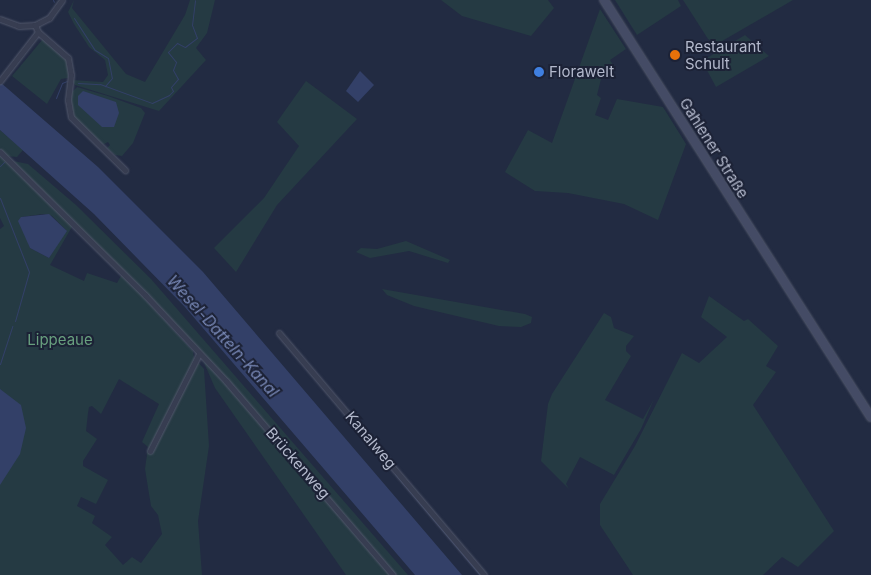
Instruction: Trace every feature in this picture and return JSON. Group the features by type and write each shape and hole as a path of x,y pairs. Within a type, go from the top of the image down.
{"main road":[{"name":"Gahlener Straße","path":"604,0 871,417"}],"street":[{"path":"0,19 19,26 35,25 49,18 62,0"},
{"path":"35,25 38,32 68,58 71,75 68,100 71,117 125,170"},
{"path":"0,80 38,32"},
{"name":"Brückenweg","path":"0,152 145,294 200,354 393,575"},
{"name":"Kanalweg","path":"280,333 484,575"},
{"path":"150,451 200,354"}],"green space":[{"path":"74,0 72,8 126,74 145,82 185,15 190,0 215,0 207,33 196,48 206,60 159,111 75,85 72,80 103,82 108,75 105,60 89,47 68,12"},
{"path":"441,0 548,0 554,8 531,36 462,16"},
{"path":"615,0 678,0 681,6 637,35"},
{"path":"683,0 793,0 717,44 708,39"},
{"path":"600,9 626,49 610,60 615,68 603,71 597,95 601,98 595,115 608,120 617,99 663,107 686,144 658,220 624,204 568,193 535,191 505,172 528,130 552,143"},
{"path":"745,35 769,56 716,87 702,61"},
{"path":"43,39 67,59 69,71 68,78 61,79 47,104 12,76"},
{"path":"306,81 357,119 277,205 236,272 214,248 264,198 299,146 277,122"},
{"path":"77,87 141,108 145,113 133,143 122,156 115,155 107,148 110,145 108,142 102,145 77,121 70,107 70,94"},
{"path":"0,130 23,150 17,157 6,156 0,150"},
{"name":"Lippeaue","path":"0,154 73,225 50,265 84,281 87,273 117,283 122,274 193,351 194,358 204,369 209,446 198,521 202,575 0,575 0,229 4,226 0,218","holes":["43,214 52,216 66,230 49,258 30,248 21,217","119,379 159,404 142,442 148,447 145,469 151,506 158,515 162,534 141,563 132,557 123,565 105,545 112,537 92,523 95,516 77,506 81,497 96,504 108,480 83,466 83,461 97,439 86,431 89,407 92,406 101,414"]},
{"path":"13,161 28,164 76,205 151,279 408,575 395,575 151,298"},
{"path":"406,241 450,260 448,263 409,251 370,258 356,252 361,248 377,249"},
{"path":"382,289 525,314 532,317 531,323 521,327 499,326 414,306 387,295"},
{"path":"709,296 744,321 748,319 778,346 766,366 776,372 753,405 834,531 798,567 782,557 763,575 633,575 600,525 600,504 635,446 682,353 699,363 727,337 701,317"},
{"path":"604,313 611,317 614,328 634,336 626,346 626,351 631,356 605,400 643,419 654,399 641,429 614,475 580,457 566,484 569,489 541,461 548,404 552,394"},
{"path":"202,358 390,575 346,575 215,388"}],"water":[{"path":"360,71 374,85 358,102 346,91"},
{"name":"Wesel-Datteln-Kanal","path":"0,82 98,167 203,272 462,575 415,575 184,306 94,214 0,130"},
{"path":"83,91 116,102 119,113 114,127 102,127 78,105 78,96"},
{"path":"49,214 67,231 49,258 30,248 18,221 21,217"},
{"path":"0,389 21,405 26,428 20,454 0,485"}],"waterway":[{"path":"78,83 100,84 152,103 169,95 173,91 171,87 178,79 173,70 176,62 168,52 177,43 185,47 197,38 192,25 195,0"},
{"path":"74,18 95,50 108,58 112,78 105,86"},
{"path":"56,98 62,83 67,81"},
{"path":"0,166 4,162"},
{"path":"0,198 29,272 15,321"},
{"path":"0,364 12,326"},
{"path":"395,474 480,575"}],"place":[{"name":"Restaurant Schult","path":"675,55"},
{"name":"Florawelt","path":"539,72"}]}
